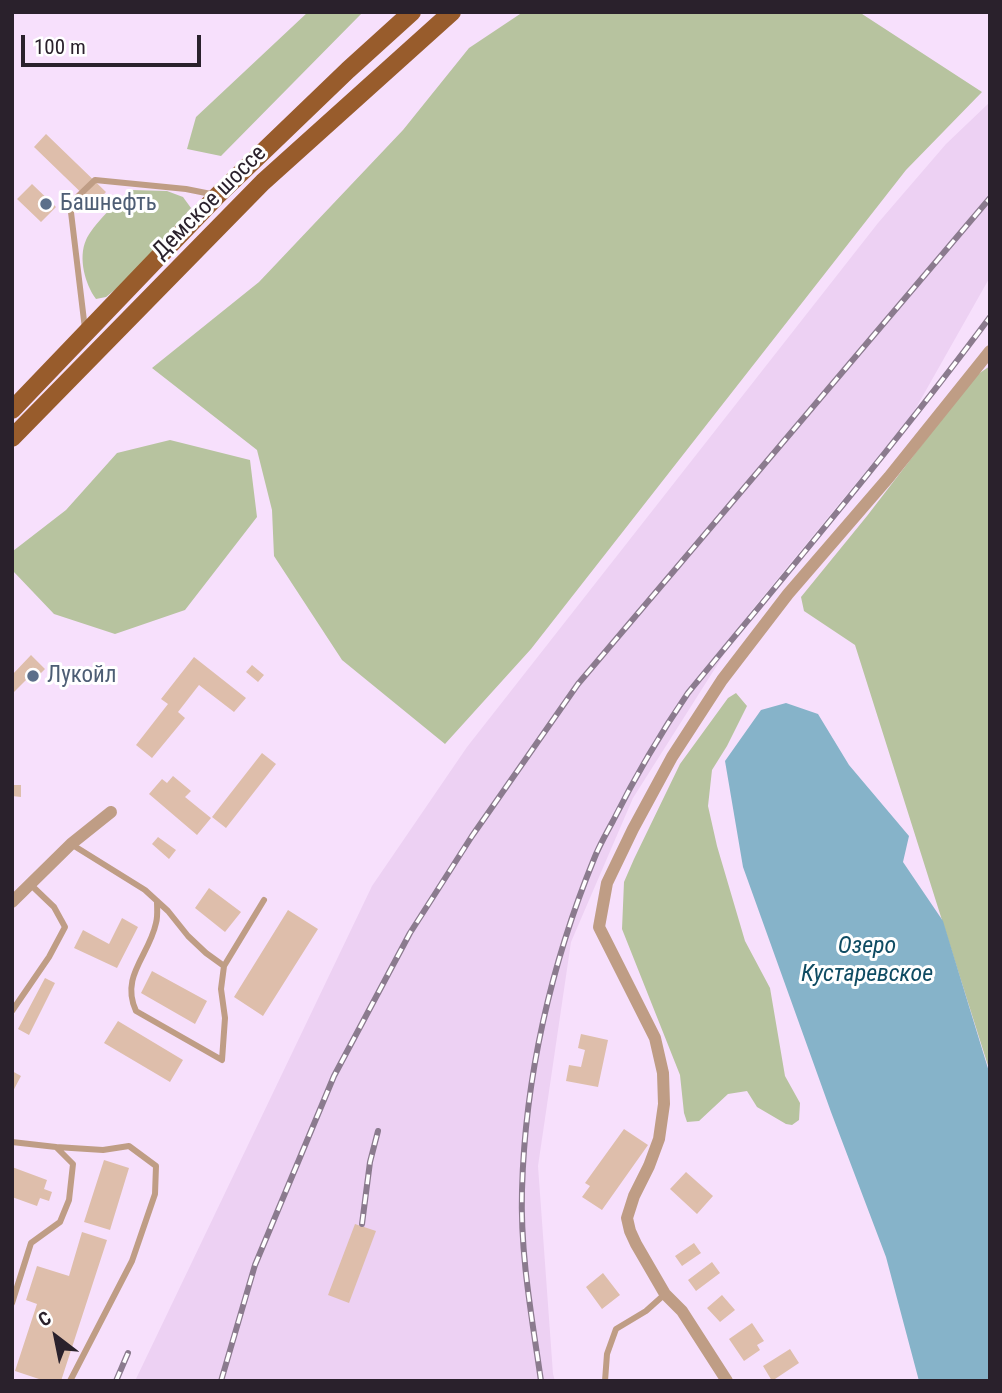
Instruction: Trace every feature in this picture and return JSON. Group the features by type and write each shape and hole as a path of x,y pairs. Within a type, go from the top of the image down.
{"main road":[{"name":"Демское шоссе","path":"12,410 218,195 348,69 412,12"},
{"name":"Демское шоссе","path":"12,438 263,183 452,12"}],"street":[{"path":"727,1381 682,1311 665,1294 629,1231 627,1218 634,1196 659,1139 664,1104 663,1073 655,1038 599,927 607,883 672,757 722,680 788,594 889,477 990,351"},
{"path":"12,902 71,844 111,812"}],"lane":[{"path":"85,333 70,204 95,180 218,195"},
{"path":"71,844 145,890 168,911 188,936 224,966"},
{"path":"12,1012 49,957 65,927 54,907 30,884"},
{"path":"157,901 157,922 131,979 130,999 136,1011 222,1060 225,1018 221,989 224,966 264,900"},
{"path":"12,1142 103,1150 129,1146 156,1166 155,1194 132,1261 70,1381"},
{"path":"12,1303 31,1243 61,1222 69,1200 73,1164 56,1147"},
{"path":"605,1381 607,1354 616,1329 646,1311 665,1294"}],"shaded area":[{"path":"990,102 990,277 912,415 752,610 633,798 571,942 538,1166 555,1381 135,1381 372,886 467,747 878,223 946,144"}],"green space":[{"path":"308,12 363,12 221,156 187,149 196,117"},
{"path":"523,12 859,12 982,92 906,170 531,649 445,744 342,660 274,556 272,510 257,450 152,368 259,282 403,130 469,48"},
{"path":"131,190 167,191 183,197 191,208 127,280 106,297 96,299 84,271 86,240 100,220"},
{"path":"990,366 990,1072 855,645 804,611 801,597 974,377"},
{"path":"170,440 250,460 257,517 185,610 115,634 54,614 13,571 13,551 66,510 117,453"},
{"path":"736,693 747,706 712,770 708,806 745,941 770,988 785,1076 800,1103 799,1120 792,1125 757,1107 747,1091 728,1094 699,1121 687,1122 680,1075 622,929 624,882 634,859 680,764 728,698"}],"water":[{"name":"Озеро Кустаревское","path":"786,703 818,714 849,765 909,836 903,862 943,921 990,1075 990,1381 919,1381 886,1257 743,867 725,761 761,710"}],"building":[{"path":"46,134 106,192 94,205 34,147"},
{"path":"32,184 56,207 41,222 17,199"},
{"path":"31,655 45,669 34,680 30,676 12,694 12,675"},
{"path":"194,657 246,698 234,712 199,685 178,712 185,718 152,758 136,745 168,704 161,699"},
{"path":"252,665 264,675 258,682 246,672"},
{"path":"262,753 276,764 226,828 212,817"},
{"path":"173,776 191,791 185,797 211,818 197,835 149,794 162,779 167,783"},
{"path":"12,785 21,785 21,797 12,796"},
{"path":"158,837 176,850 169,859 152,844"},
{"path":"209,888 241,912 225,932 195,908"},
{"path":"288,910 318,929 263,1016 234,997"},
{"path":"122,918 138,927 117,968 74,948 83,930 109,944"},
{"path":"152,971 207,1001 195,1024 141,993"},
{"path":"45,978 55,983 29,1035 18,1029"},
{"path":"118,1021 183,1060 170,1082 104,1043"},
{"path":"581,1034 608,1040 598,1087 566,1081 569,1065 581,1067 585,1050 578,1048"},
{"path":"12,1071 21,1076 12,1093"},
{"path":"624,1129 648,1145 602,1210 582,1197 590,1186 585,1183"},
{"path":"104,1160 129,1168 110,1230 84,1222"},
{"path":"12,1167 47,1180 44,1189 52,1192 49,1201 40,1198 37,1206 12,1197"},
{"path":"686,1172 713,1196 697,1214 670,1189"},
{"path":"355,1224 376,1231 349,1303 328,1295"},
{"path":"82,1232 107,1240 61,1381 45,1381 15,1371 37,1304 26,1300 37,1266 69,1276"},
{"path":"694,1243 701,1253 682,1266 675,1256"},
{"path":"712,1262 720,1273 696,1291 688,1280"},
{"path":"603,1273 620,1295 602,1309 586,1287"},
{"path":"722,1295 735,1310 720,1322 707,1308"},
{"path":"752,1323 764,1341 757,1345 760,1350 744,1361 729,1339"},
{"path":"790,1349 799,1363 772,1381 763,1366"}],"railway":[{"path":"221,1381 255,1265 334,1076 410,933 472,836 578,684 990,198"},
{"path":"541,1381 523,1238 522,1190 528,1106 553,980 596,854 639,772 688,693 879,460 990,317"},
{"path":"362,1224 370,1162 378,1131"},
{"path":"116,1381 128,1353"}],"place":[{"name":"Башнефть","path":"46,204"},
{"name":"Лукойл","path":"33,676"}]}
